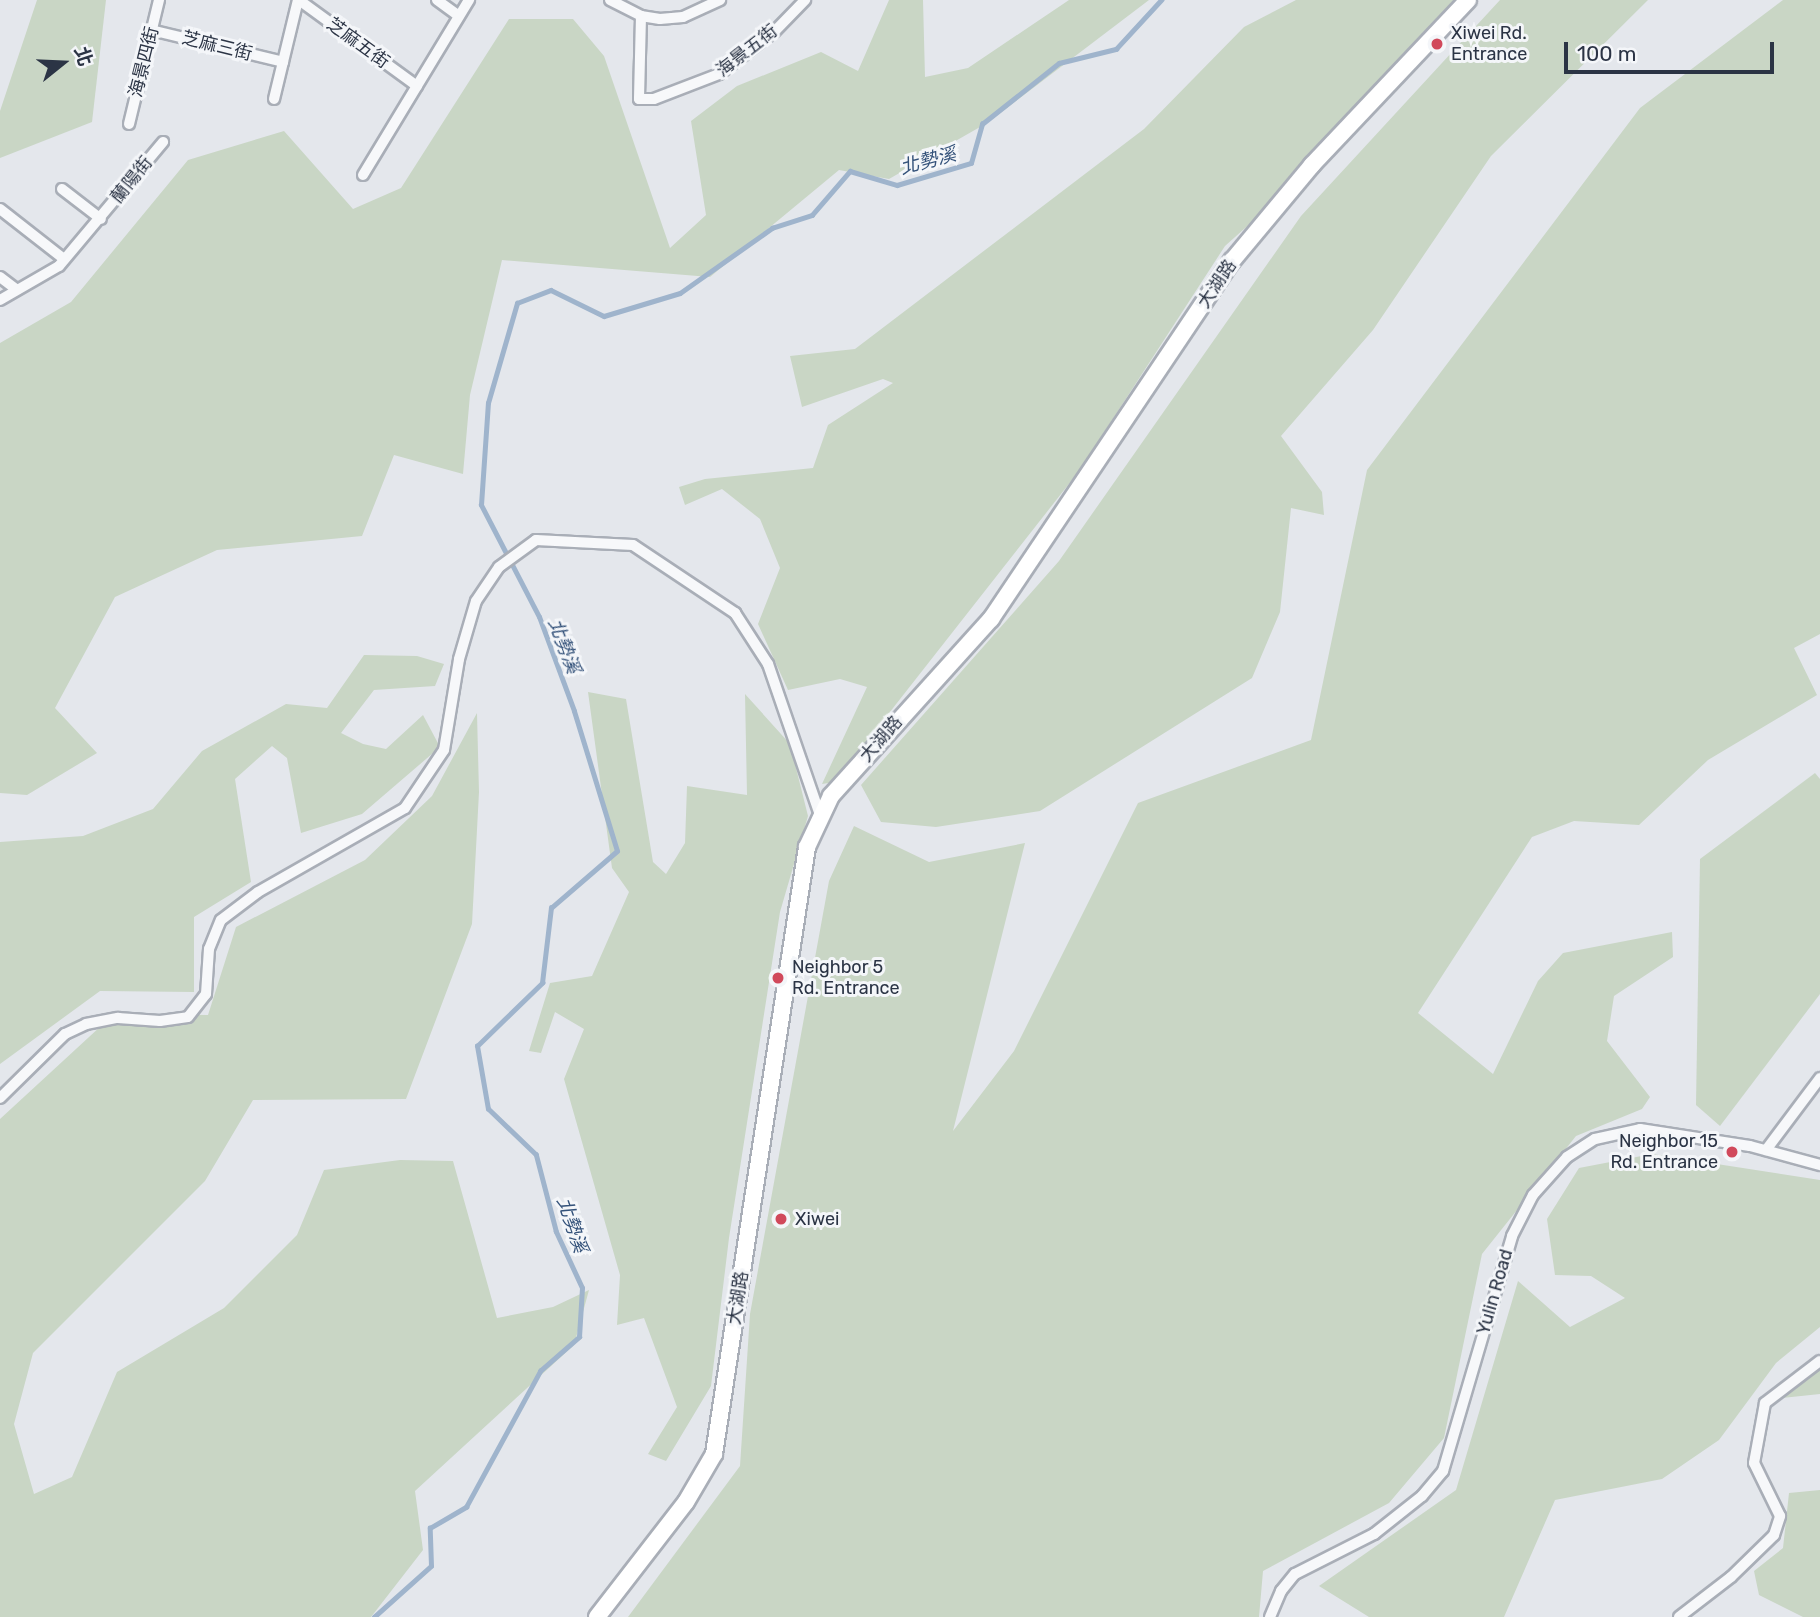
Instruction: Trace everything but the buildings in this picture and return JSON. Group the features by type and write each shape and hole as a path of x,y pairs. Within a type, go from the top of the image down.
{"street":[{"name":"海景四街","path":"129,124 159,0"},
{"path":"274,99 299,0"},
{"name":"芝麻五街","path":"299,0 417,86"},
{"path":"438,0 459,16"},
{"path":"363,175 469,0"},
{"path":"610,0 641,16 682,18 720,0"},
{"name":"海景五街","path":"641,16 639,99 654,99 719,74 774,32 805,0"},
{"name":"大湖路","path":"597,1617 685,1502 714,1454 807,847 831,796 991,619 1232,261 1312,165 1468,0"},
{"name":"芝麻三街","path":"151,30 283,62"},
{"name":"蘭陽街","path":"0,300 64,259 101,219 163,142"},
{"name":"蘭陽街","path":"62,189 101,219"},
{"path":"0,209 64,259"},
{"path":"0,277 16,290"},
{"path":"0,1098 65,1034 86,1024 118,1018 160,1021 188,1017 206,994 209,949 221,920 258,892 405,808 444,750 459,659 476,601 502,565 536,540 633,545 735,613 768,664 821,818"},
{"path":"1766,1150 1820,1077"},
{"name":"Yulin Road","path":"1270,1617 1281,1591 1295,1574 1374,1534 1422,1496 1443,1471 1512,1236 1533,1195 1567,1157 1595,1139 1640,1129 1766,1150 1820,1165"},
{"path":"1679,1617 1731,1577 1774,1535 1780,1516 1754,1463 1765,1403 1820,1361"}],"green space":[{"path":"37,0 106,0 92,122 0,158 0,111"},
{"path":"889,0 923,0 925,77 968,68 1069,0 1149,0 987,123 889,179 839,170 710,277 502,260 470,395 463,474 394,455 362,536 217,550 115,597 55,708 97,753 27,795 0,793 0,343 71,302 188,160 284,131 353,209 401,188 509,19 573,19 604,56 670,248 706,215 691,121 737,86 821,52 858,71"},
{"path":"1296,0 1461,0 1272,204 1225,246 1079,471 835,782 822,784 867,687 840,679 788,690 758,624 780,568 760,519 722,489 685,505 679,487 705,479 813,468 828,425 893,383 883,379 802,407 790,356 855,349 1144,129 1244,27"},
{"path":"1500,0 1648,0 1491,156 1373,330 1281,436 1322,492 1324,515 1291,508 1280,612 1252,678 1040,811 936,827 881,822 861,785 1059,561 1301,216"},
{"path":"1783,0 1820,0 1820,634 1794,648 1817,695 1708,760 1639,825 1574,821 1532,837 1418,1013 1493,1074 1538,981 1563,953 1672,932 1673,957 1614,996 1607,1041 1650,1097 1642,1109 1576,1136 1482,1254 1444,1438 1389,1503 1263,1571 1259,1617 628,1617 740,1466 750,1314 829,881 854,826 929,862 1025,843 953,1131 1014,1051 1138,803 1311,740 1367,470 1640,108"},
{"path":"364,655 417,656 444,664 435,686 374,690 341,733 363,744 386,749 423,715 440,747 362,814 301,833 287,758 272,746 235,779 251,882 194,917 194,992 100,991 0,1064 0,842 83,836 153,809 202,751 286,704 327,708"},
{"path":"588,692 626,699 653,862 666,874 685,843 687,786 747,795 745,694 790,744 808,816 780,912 729,1238 711,1386 666,1461 648,1454 677,1407 644,1318 617,1325 620,1275 564,1079 584,1029 555,1012 541,1053 529,1051 550,983 592,976 629,892 612,868"},
{"path":"477,713 479,792 472,924 406,1099 253,1100 205,1181 33,1353 14,1424 34,1494 72,1477 117,1372 224,1308 297,1235 324,1170 400,1160 453,1161 497,1318 553,1307 589,1290 574,1345 415,1491 423,1550 371,1617 0,1617 0,1119 114,1014 208,1015 236,927 365,860 432,796"},
{"path":"1815,773 1820,779 1820,994 1720,1126 1696,1105 1700,859"},
{"path":"1652,1154 1820,1180 1820,1327 1776,1363 1719,1440 1662,1479 1555,1500 1504,1617 1369,1617 1319,1586 1456,1490 1518,1281 1570,1327 1625,1298 1591,1276 1555,1275 1547,1219 1579,1168"},
{"path":"1820,1367 1820,1394 1782,1398"},
{"path":"1820,1490 1820,1617 1803,1617 1759,1595 1754,1571 1783,1548 1789,1493"}],"waterway":[{"name":"北勢溪","path":"374,1617 431,1566 430,1528 466,1507 540,1371 579,1337 582,1288 556,1232 536,1155 488,1109 477,1046 542,983 551,908 617,851 574,711 539,617 481,505 488,403 517,303 551,290 604,316 680,293 772,228 812,215 850,171 897,185 971,163 982,124 1059,63 1116,49 1161,0"}],"place":[{"name":"Xiwei Rd. Entrance","path":"1437,44"},
{"name":"Neighbor 5 Rd. Entrance","path":"778,978"},
{"name":"Neighbor 15 Rd. Entrance","path":"1732,1152"},
{"name":"Xiwei","path":"781,1219"}]}
